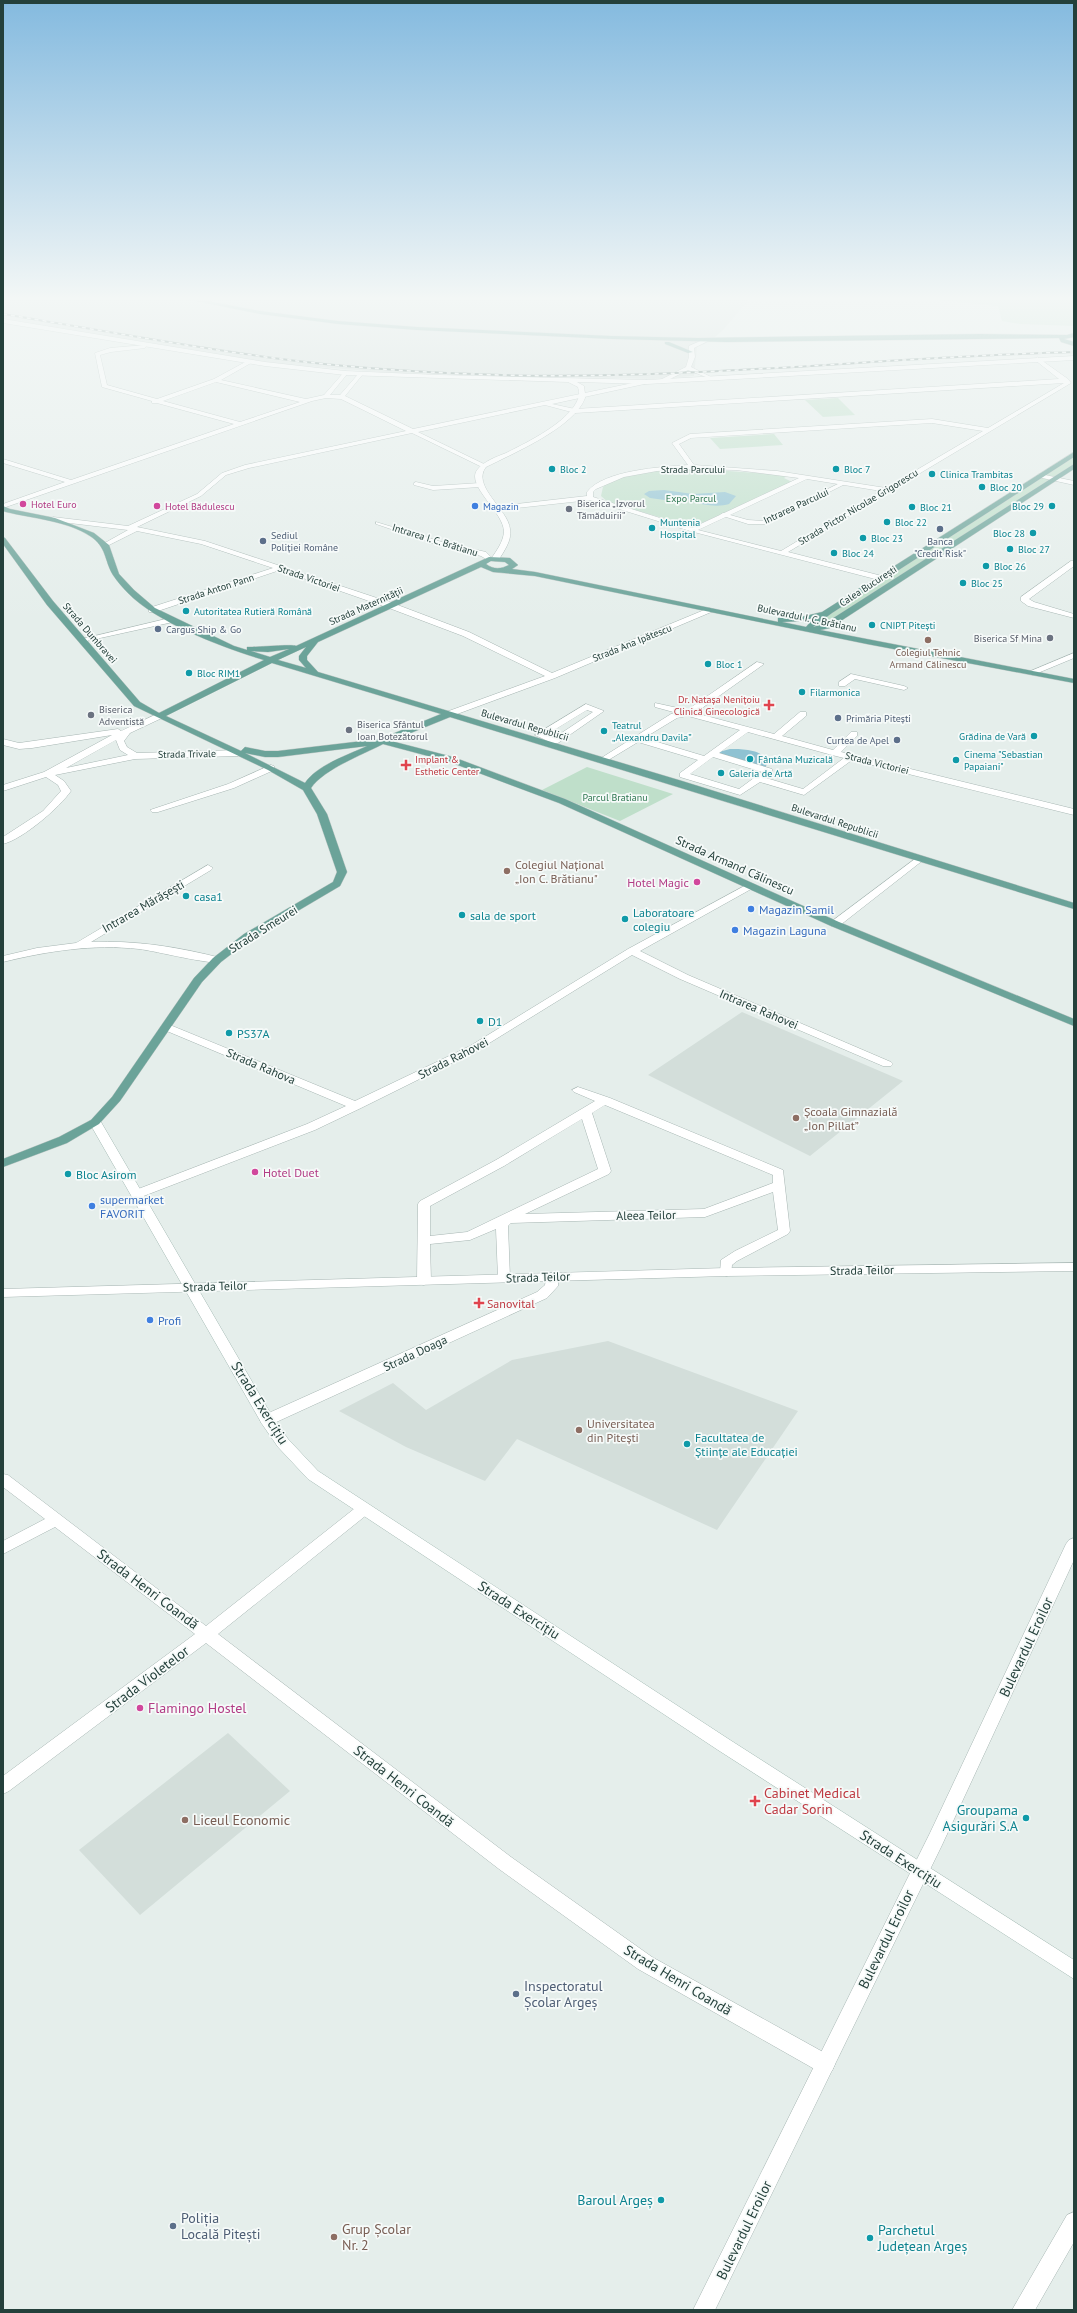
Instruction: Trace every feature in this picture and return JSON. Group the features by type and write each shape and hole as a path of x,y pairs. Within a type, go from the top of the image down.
{"main road":[{"name":"Calea București","path":"808,630 812,623 828,611 1074,454"},
{"name":"Calea București","path":"808,630 827,626 1074,466"},
{"path":"4,510 53,519 92,534 105,545"},
{"name":"Strada Dumbravei","path":"3,539 50,603 137,704 176,724"},
{"name":"Bulevardul Republicii","path":"105,545 116,574 131,592 152,610 170,620 231,648 602,760 1074,906"},
{"path":"493,570 482,566 489,560 507,560"},
{"name":"Strada Maternității","path":"159,716 271,660 392,606 489,560"},
{"name":"Bulevardul I. C. Brătianu","path":"507,560 514,565 535,574"},
{"path":"469,570 501,570 514,565"},
{"name":"Bulevardul I. C. Brătianu","path":"501,570 535,574 851,639 1074,681"},
{"path":"751,618 789,620 828,611"},
{"path":"844,614 843,628 851,639"},
{"path":"231,648 276,649 318,639"},
{"path":"316,674 303,660 303,656 318,639"},
{"path":"307,788 318,775 382,741 449,714"},
{"name":"Strada Smeurei","path":"3,1163 64,1140 95,1122 116,1099 198,980 216,960 248,936 328,890 337,884 341,878 340,864 334,846 316,801 307,788 271,768 176,724"},
{"path":"204,736 265,754 382,741"},
{"name":"Strada Armand Călinescu","path":"382,741 450,759 562,801 835,924 1074,1023"}],"street":[{"path":"169,406 239,424"},
{"path":"4,510 70,482 291,406"},
{"path":"361,406 484,466"},
{"path":"105,545 199,495 218,478 233,470 528,406"},
{"path":"554,406 575,411 656,406"},
{"path":"507,560 503,549 507,526 498,508 480,485 478,476 484,466 557,426 575,411 577,406"},
{"name":"Strada Pictor Nicolae Grigorescu","path":"780,554 884,490 1028,406"},
{"path":"692,467 674,443 690,436 932,421 988,430"},
{"path":"3,461 70,482"},
{"name":"Strada Parcului","path":"590,498 590,492 594,488 628,473 644,470 692,467 808,476 884,490"},
{"path":"692,530 808,476"},
{"path":"1040,476 1074,483"},
{"name":"Intrarea Parcului","path":"723,515 748,522 764,522 844,483"},
{"path":"416,484 432,488 480,485"},
{"path":"498,508 590,498 692,530 780,554 879,578"},
{"name":"Strada Victoriei","path":"53,519 133,529 203,542 392,606 466,634 552,676"},
{"name":"Intrarea I. C. Brătianu","path":"378,523 440,544 483,554 489,560"},
{"path":"489,560 503,549"},
{"path":"1074,563 1024,599 1031,604 1074,616"},
{"name":"Strada Anton Pann","path":"152,610 280,568"},
{"name":"Strada Ana Ipătescu","path":"449,714 552,676 712,610"},
{"path":"82,640 170,620"},
{"path":"1030,673 1074,655"},
{"path":"602,760 674,716 689,713 760,664"},
{"path":"842,684 854,676 904,688"},
{"name":"Strada Victoriei","path":"658,705 835,753 1074,812"},
{"path":"547,738 592,709"},
{"path":"776,737 803,714"},
{"name":"Strada Trivale","path":"47,774 127,731 159,716"},
{"path":"637,739 708,756 769,771 740,792 683,774 708,756 747,729"},
{"path":"3,742 19,746 32,745 127,731"},
{"path":"127,731 120,741 123,748 135,756"},
{"path":"835,753 854,734"},
{"name":"Strada Trivale","path":"3,788 47,774 135,756 187,753 238,753"},
{"path":"758,778 804,792 850,756"},
{"path":"155,810 176,802 231,786 271,768"},
{"path":"3,841 37,819 62,797 66,791 61,784 47,774"},
{"path":"835,924 919,859"},
{"name":"Intrarea Mărășești","path":"79,944 208,868"},
{"name":"Strada Rahovei","path":"137,1194 279,1141 357,1106 474,1048 632,951 750,886"},
{"path":"5,956 39,949 79,944 138,946 216,960"},
{"name":"Intrarea Rahovei","path":"632,951 684,977 887,1064"},
{"name":"Strada Rahova","path":"166,1027 357,1106"},
{"path":"578,1090 606,1100 779,1173 778,1195 784,1231 772,1240 732,1257 726,1263 726,1272"},
{"path":"424,1281 424,1204 430,1199 500,1162 586,1113 606,1100"},
{"name":"Aleea Teilor","path":"423,1241 470,1236 605,1171 586,1113"},
{"name":"Strada Exercițiu","path":"95,1122 267,1420 283,1443 308,1470 364,1509 724,1745 1074,1970"},
{"name":"Aleea Teilor","path":"508,1219 705,1213 779,1186"},
{"path":"504,1278 502,1225 508,1219"},
{"name":"Strada Teilor","path":"3,1293 726,1272 1074,1267"},
{"name":"Strada Doaga","path":"267,1420 542,1295 551,1286 552,1277"},
{"name":"Strada Henri Coandă","path":"3,1479 504,1863 645,1963 825,2064"},
{"name":"Strada Violetelor","path":"3,1786 207,1634 364,1509"},
{"path":"3,1548 56,1520"},
{"name":"Bulevardul Eroilor","path":"704,2310 920,1870 1074,1544"},
{"path":"1023,2310 1074,2222"}],"shaded area":[{"name":"Școala Gimnazială „Ion Pillat”","path":"742,1012 903,1081 810,1156 648,1075"},
{"name":"Universitatea din Pitești","path":"608,1341 798,1411 717,1530 517,1439 485,1481 406,1447 339,1411 393,1383 426,1410 512,1360"},
{"name":"Liceul Economic","path":"228,1733 290,1791 140,1915 79,1850"}],"green space":[{"path":"811,406 846,406 855,415 823,417"},
{"path":"774,434 783,445 720,449 710,438"},
{"path":"1074,454 1074,467 827,626 808,630 812,623"},
{"name":"Expo Parcul","path":"673,470 714,470 788,475 784,478 792,482 693,527 608,502 601,496 603,487 626,475"},
{"name":"Parcul Bratianu","path":"587,767 673,794 620,821 542,790"}],"water":[{"path":"664,490 693,494 725,492 736,496 729,504 714,506 689,501 689,499 672,501 650,498 644,494 649,491"},
{"name":"Fântâna Muzicală","path":"730,749 747,750 758,753 766,759 767,764 765,768 715,753"}],"place":[{"name":"Bloc 2","path":"552,469"},
{"name":"Bloc 7","path":"836,469"},
{"name":"Clinica Trambitas","path":"932,474"},
{"name":"Bloc 20","path":"982,487"},
{"name":"Hotel Euro","path":"23,504"},
{"name":"Hotel Bădulescu","path":"157,506"},
{"name":"Magazin","path":"475,506"},
{"name":"Bloc 29","path":"1052,506"},
{"name":"Bloc 21","path":"912,507"},
{"name":"Biserica „Izvorul Tămăduirii”","path":"569,509"},
{"name":"Bloc 22","path":"887,522"},
{"name":"Muntenia Hospital","path":"652,528"},
{"name":"Banca \"Credit Risk\"","path":"940,529"},
{"name":"Bloc 28","path":"1033,533"},
{"name":"Bloc 23","path":"863,538"},
{"name":"Sediul Poliției Române","path":"263,541"},
{"name":"Bloc 27","path":"1010,549"},
{"name":"Bloc 24","path":"834,553"},
{"name":"Bloc 26","path":"986,566"},
{"name":"Bloc 25","path":"963,583"},
{"name":"Autoritatea Rutieră Română","path":"186,611"},
{"name":"CNIPT Pitești","path":"872,625"},
{"name":"Cargus Ship & Go","path":"158,629"},
{"name":"Biserica Sf Mina","path":"1050,638"},
{"name":"Colegiul Tehnic Armand Călinescu","path":"928,640"},
{"name":"Bloc 1","path":"708,664"},
{"name":"Bloc RIM1","path":"189,673"},
{"name":"Filarmonica","path":"802,692"},
{"name":"Dr. Natașa Nenițoiu Clinică Ginecologică","path":"769,705"},
{"name":"Biserica Adventistă","path":"91,715"},
{"name":"Primăria Pitești","path":"838,718"},
{"name":"Biserica Sfântul Ioan Botezătorul","path":"349,730"},
{"name":"Teatrul „Alexandru Davila”","path":"604,731"},
{"name":"Grădina de Vară","path":"1034,736"},
{"name":"Curtea de Apel","path":"897,740"},
{"name":"Fântâna Muzicală","path":"750,759"},
{"name":"Cinema \"Sebastian Papaiani\"","path":"956,760"},
{"name":"Implant & Esthetic Center","path":"406,765"},
{"name":"Galeria de Artă","path":"721,773"},
{"name":"Colegiul Național „Ion C. Brătianu\"","path":"507,871"},
{"name":"Hotel Magic","path":"697,882"},
{"name":"casa1","path":"186,896"},
{"name":"Magazin Samil","path":"751,909"},
{"name":"sala de sport","path":"462,915"},
{"name":"Laboratoare colegiu","path":"625,919"},
{"name":"Magazin Laguna","path":"735,930"},
{"name":"D1","path":"480,1021"},
{"name":"PS37A","path":"229,1033"},
{"name":"Școala Gimnazială „Ion Pillat”","path":"796,1118"},
{"name":"Hotel Duet","path":"255,1172"},
{"name":"Bloc Asirom","path":"68,1174"},
{"name":"supermarket FAVORIT","path":"92,1206"},
{"name":"Sanovital","path":"479,1303"},
{"name":"Profi","path":"150,1320"},
{"name":"Universitatea din Pitești","path":"579,1430"},
{"name":"Facultatea de Științe ale Educației","path":"687,1444"},
{"name":"Flamingo Hostel","path":"140,1708"},
{"name":"Cabinet Medical Cadar Sorin","path":"755,1801"},
{"name":"Groupama Asigurări S.A","path":"1026,1818"},
{"name":"Liceul Economic","path":"185,1820"},
{"name":"Inspectoratul Școlar Argeș","path":"516,1994"},
{"name":"Baroul Argeș","path":"661,2200"},
{"name":"Poliția Locală Pitești","path":"173,2226"},
{"name":"Grup Școlar Nr. 2","path":"334,2237"},
{"name":"Parchetul Județean Argeș","path":"870,2238"}]}
